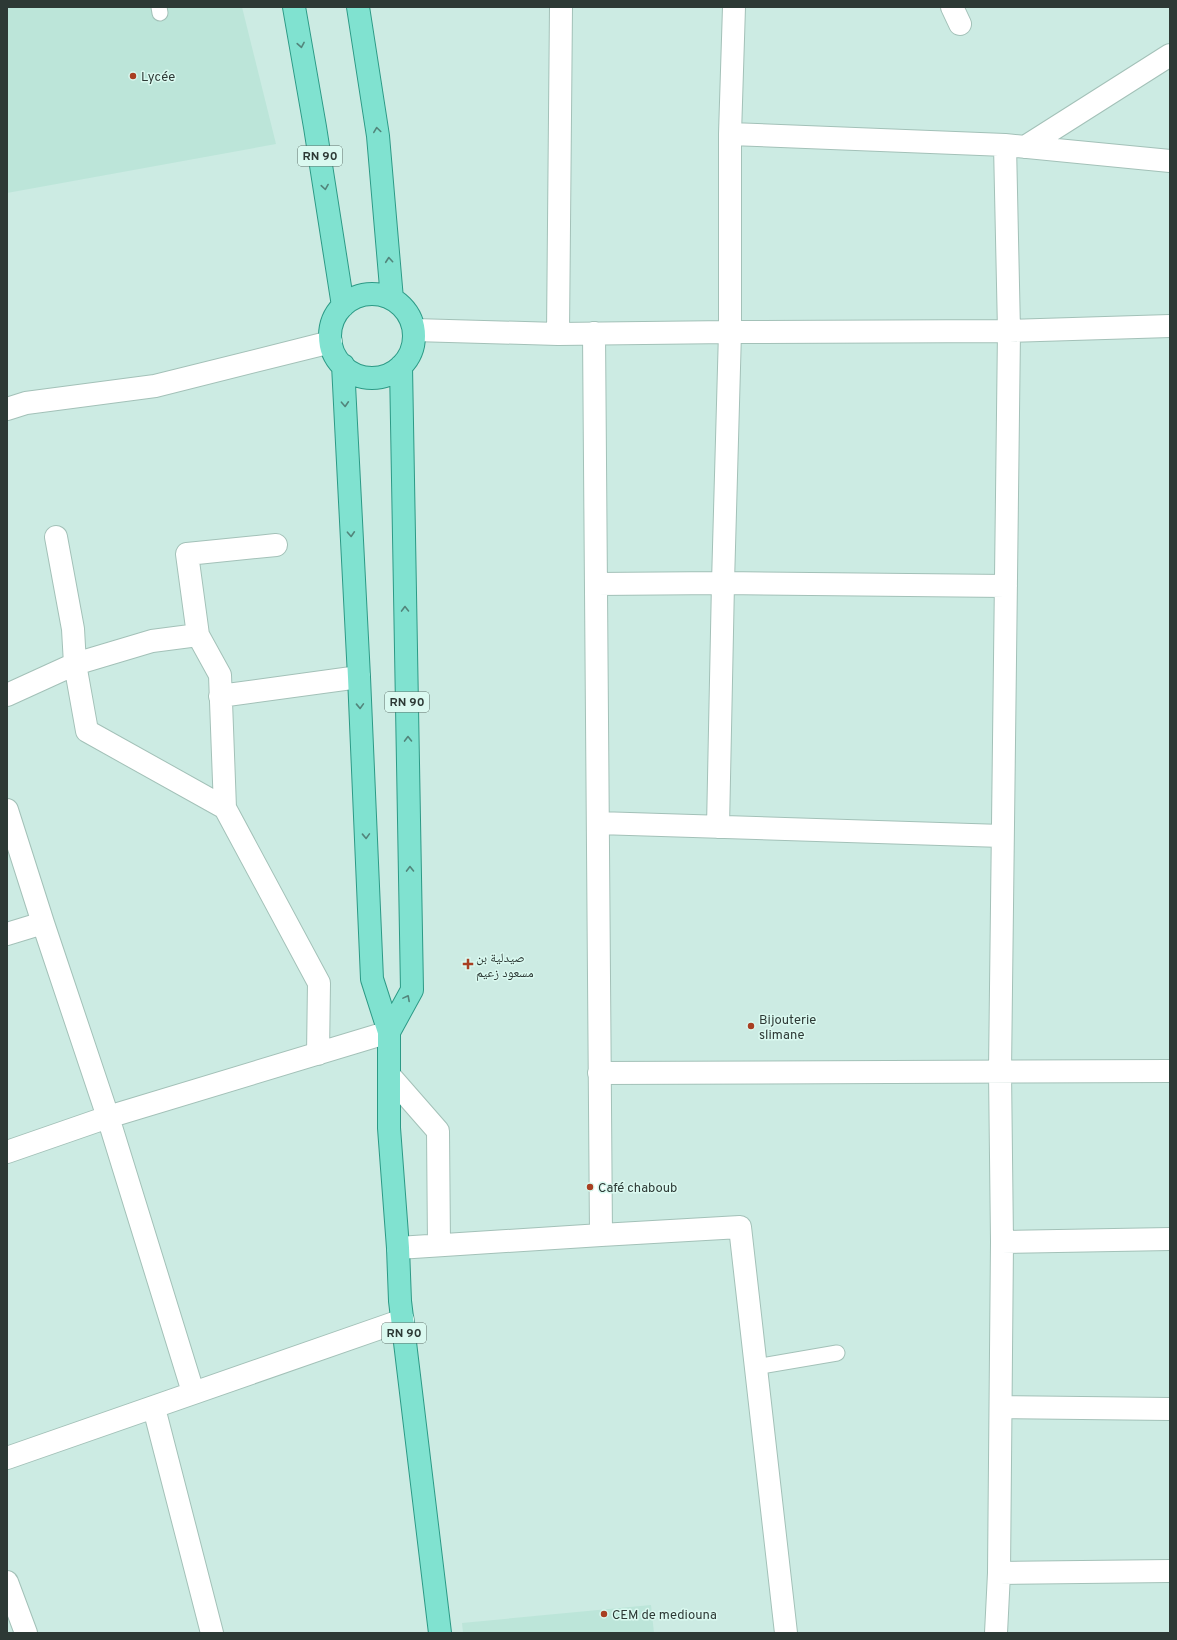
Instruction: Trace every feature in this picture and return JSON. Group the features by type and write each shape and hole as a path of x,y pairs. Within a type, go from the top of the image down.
{"main road":[{"name":"RN 90","path":"294,7 344,306"},
{"path":"358,7 378,136 392,299"},
{"path":"331,342 331,329 336,316 344,306 354,298 367,294 380,294 392,299 403,307 410,317 414,330"},
{"name":"RN 90","path":"331,342 335,354 343,365 353,373 365,377 378,378 391,374 401,366 409,356 414,343 414,330"},
{"name":"RN 90","path":"343,365 359,677 372,980 389,1032 389,1128 398,1248 400,1301 440,1633"},
{"name":"RN 90","path":"389,1032 412,990 401,366"}],"street":[{"path":"558,334 561,7"},
{"path":"718,827 730,332 730,134 734,7"},
{"path":"1015,146 1170,55"},
{"path":"730,134 1015,146 1170,161"},
{"path":"996,1633 999,1573 1001,1406 1002,1242 1000,1071 1002,836 1009,331 1015,146"},
{"path":"414,330 594,334 1009,331 1170,326"},
{"path":"594,334 601,1235"},
{"path":"7,409 26,403 155,386 331,342"},
{"path":"56,537 73,629 75,664 87,731 226,808"},
{"path":"276,545 187,554 198,635 220,675 226,808 319,983 318,1054"},
{"path":"596,584 723,583 1006,586"},
{"path":"7,695 75,664 152,641 198,635"},
{"path":"220,696 359,677"},
{"path":"7,810 108,1117 193,1392"},
{"path":"598,823 1002,836"},
{"path":"7,934 43,923"},
{"path":"7,1152 108,1117 389,1032"},
{"path":"599,1073 1170,1071"},
{"path":"389,1075 438,1131 439,1245"},
{"path":"398,1248 740,1227 786,1633"},
{"path":"1002,1242 1170,1239"},
{"path":"7,1458 403,1320"},
{"path":"1001,1406 1170,1409"},
{"path":"154,1408 212,1633"},
{"path":"999,1573 1170,1571"},
{"path":"7,1582 26,1633"}],"lane":[{"path":"756,1367 838,1353"}],"shaded area":[{"name":"Lycée","path":"7,7 242,7 276,144 7,193"},
{"name":"CEM de mediouna","path":"651,1605 654,1633 463,1633 462,1623"}],"place":[{"name":"Lycée","path":"133,76"},
{"name":"صيدلية بن مسعود زعيم","path":"468,964"},
{"name":"Bijouterie slimane","path":"751,1026"},
{"name":"Café chaboub","path":"590,1187"},
{"name":"CEM de mediouna","path":"604,1614"}]}
